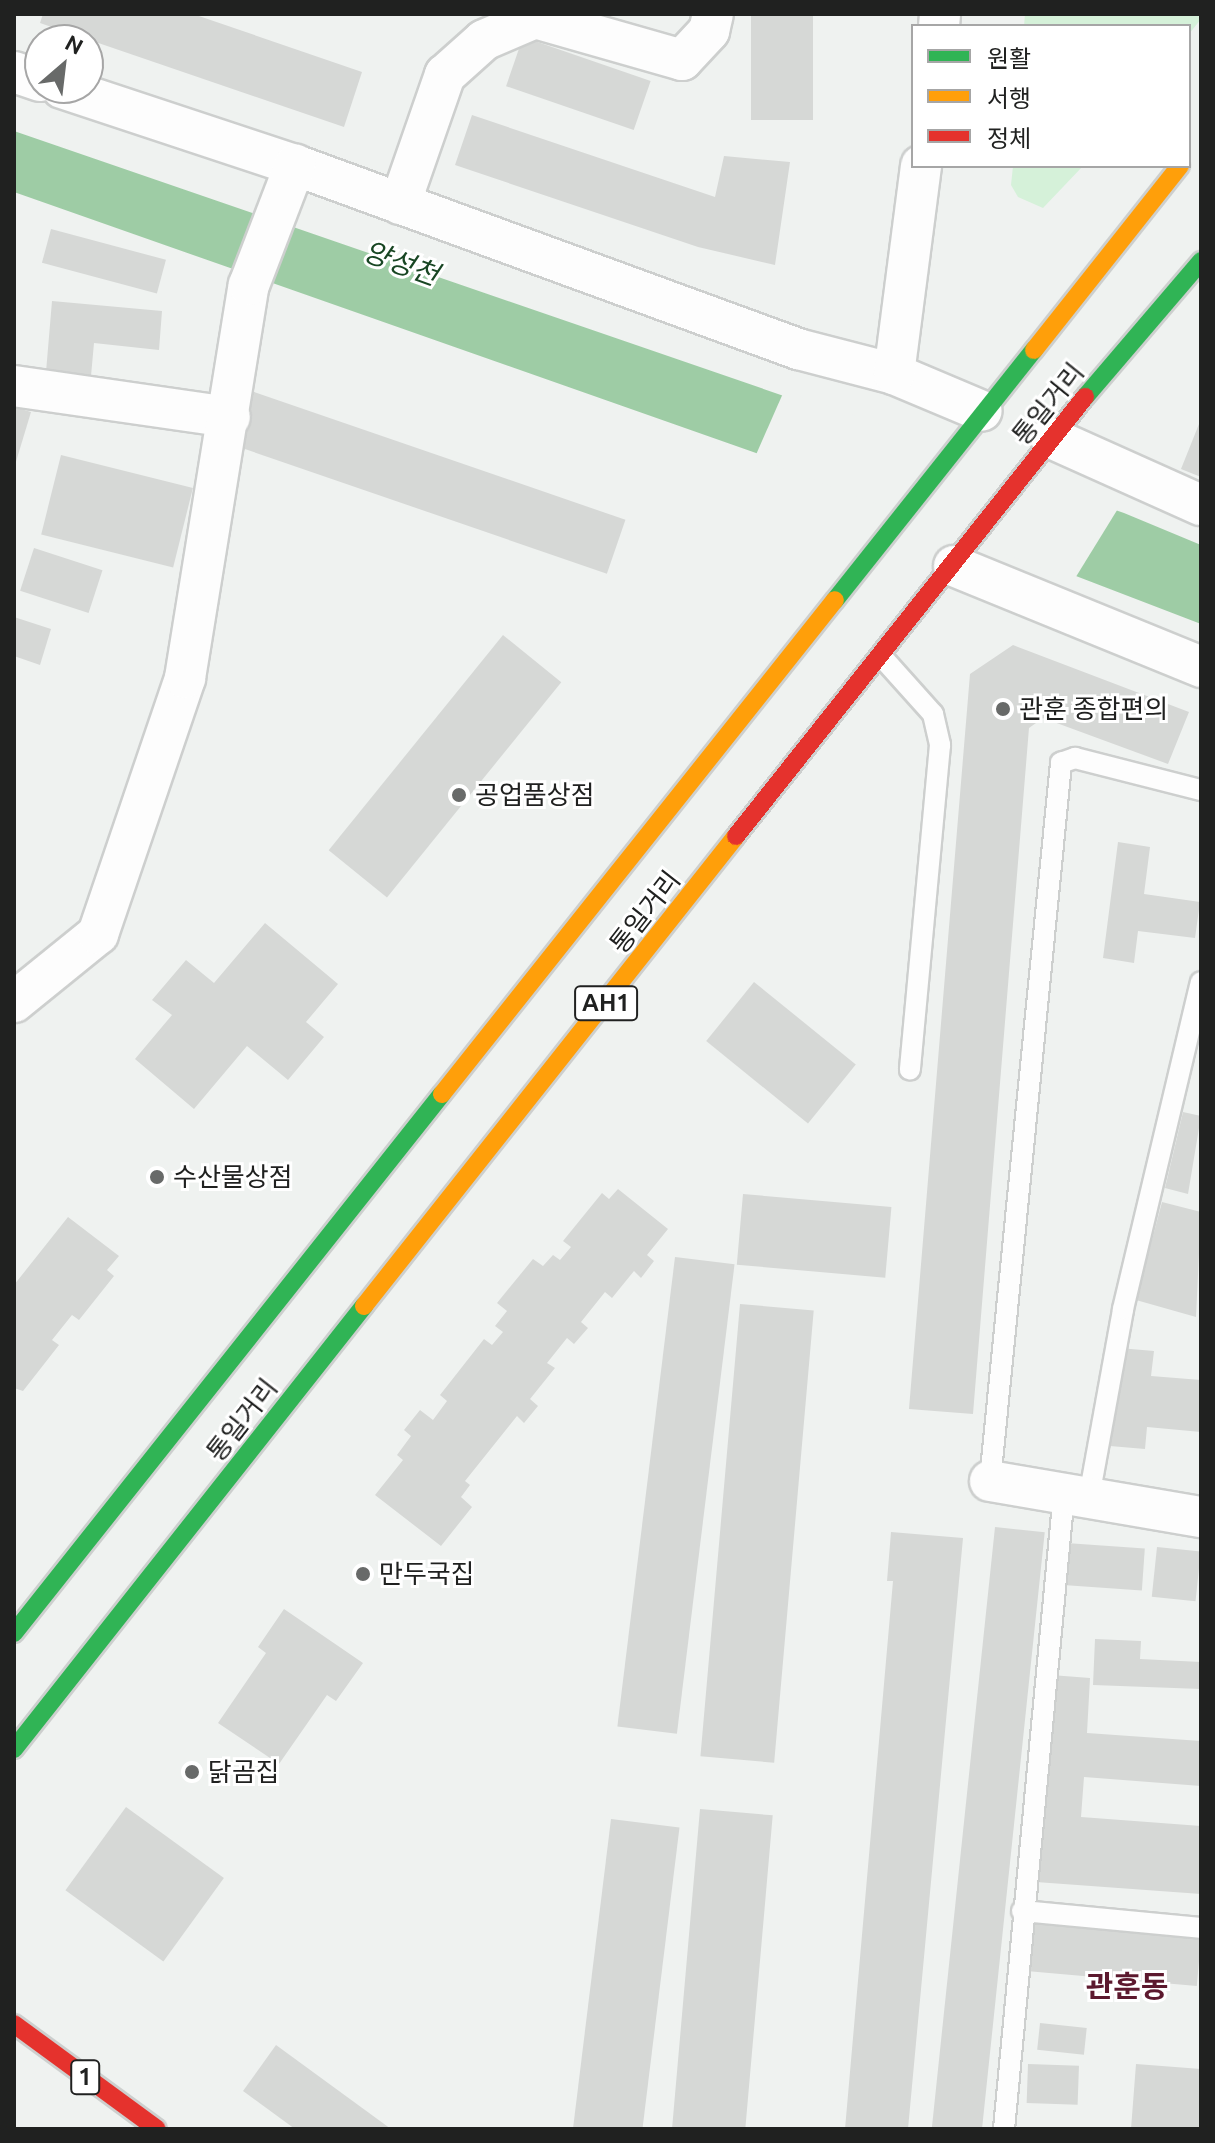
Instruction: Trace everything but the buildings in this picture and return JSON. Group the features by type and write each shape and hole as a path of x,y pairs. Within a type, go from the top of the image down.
{"main road":[{"name":"통일거리","path":"14,1633 982,411 1178,168"},
{"name":"통일거리","path":"14,1749 954,566 1051,438 1201,261"},
{"name":"1","path":"14,2024 157,2129"}],"street":[{"path":"400,204 445,75 484,40 535,18 682,60 709,31 713,14"},
{"path":"104,102 295,165 798,349 894,374 982,411"},
{"path":"14,1001 98,934 185,678 230,417 249,285 295,165"},
{"path":"894,374 921,168"},
{"path":"14,386 230,417"},
{"path":"1051,438 1201,505"},
{"path":"954,566 1201,667"},
{"path":"990,1481 1201,1517"}],"lane":[{"path":"881,656 933,714 940,745 910,1070"},
{"path":"990,1481 1061,763 1075,758 1201,790"},
{"path":"1004,2129 1022,1911 1076,1495 1201,982"},
{"path":"1022,1911 1201,1928"}],"shaded area":[{"path":"1025,14 1201,14 1201,19 1191,32 1191,24 1024,24"},
{"path":"14,131 1124,513 1201,545 1201,624 756,453 14,192"},
{"path":"1013,168 1081,168 1043,208 1018,197 1011,185"}],"pier":[{"path":"784,391 1119,507 1074,580 755,457"}],"traffic: fast":[{"path":"1085,397 1201,261"},
{"path":"835,600 1034,350"},
{"path":"14,1633 442,1094"},
{"path":"14,1749 364,1306"}],"traffic: slow":[{"path":"1034,350 1178,168"},
{"path":"442,1094 835,600"},
{"path":"364,1306 736,836"}],"traffic: jam":[{"path":"736,836 1085,397"},
{"path":"14,2024 157,2129"}],"place":[{"name":"관훈 종합편의","path":"1003,709"},
{"name":"공업품상점","path":"459,795"},
{"name":"수산물상점","path":"157,1177"},
{"name":"만두국집","path":"363,1574"},
{"name":"닭곰집","path":"192,1772"}],"district":[{"name":"관훈동","path":"1127,1986"}],"water label":[{"name":"양성천","path":"401,263"}]}
